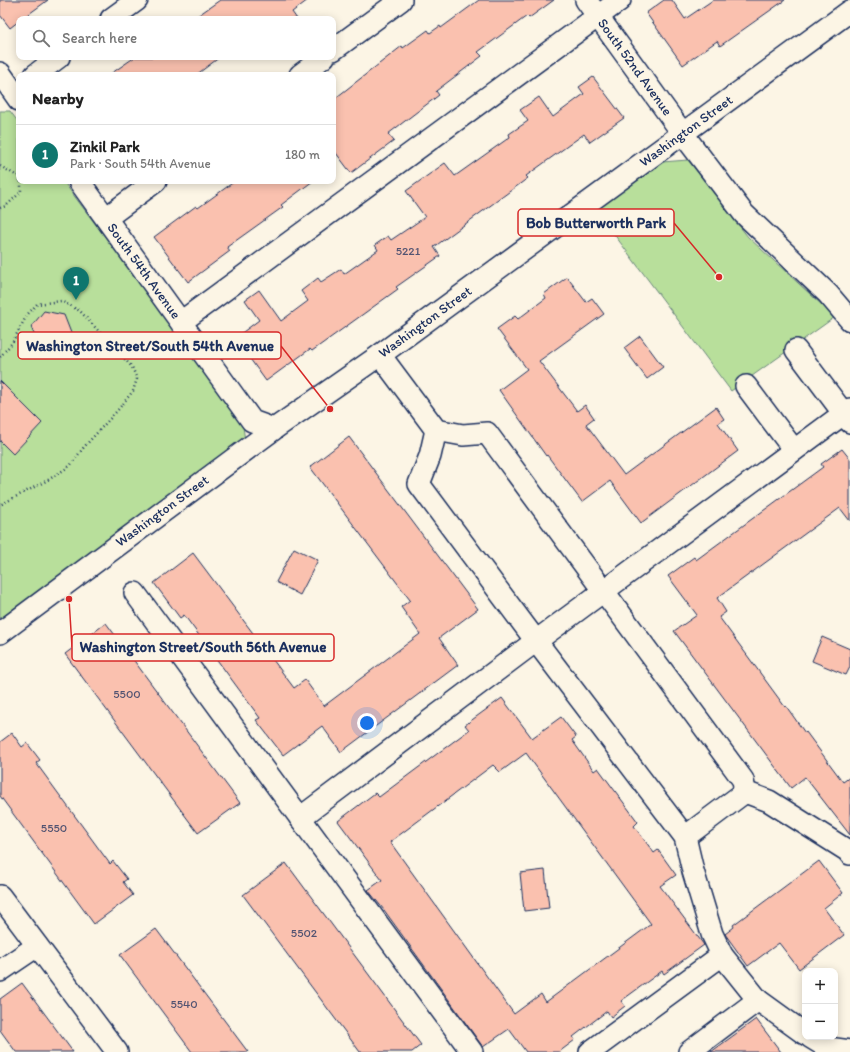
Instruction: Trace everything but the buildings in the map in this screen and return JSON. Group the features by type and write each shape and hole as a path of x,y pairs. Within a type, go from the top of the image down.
{"street":[{"path":"115,16 137,0"},
{"path":"336,48 401,0"},
{"path":"181,322 592,8 620,0"},
{"name":"South 52nd Avenue","path":"592,8 683,134 744,214 828,294 850,320"},
{"name":"Washington Street","path":"0,633 274,429 380,355 850,11"},
{"path":"38,72 55,60"},
{"path":"304,72 320,60"},
{"path":"0,73 13,94"},
{"name":"South 54th Avenue","path":"81,184 252,421 274,429"},
{"path":"106,218 152,184"},
{"path":"300,818 794,450 848,415 796,350"},
{"path":"380,355 436,430 463,435 487,433 743,780 745,792"},
{"path":"746,386 794,450"},
{"path":"436,430 430,456 419,484 685,837 693,871 712,934 722,955 758,1000 802,1032"},
{"path":"135,593 472,1052"},
{"path":"685,837 745,792"},
{"path":"745,792 769,801 849,852"},
{"path":"0,896 117,1052"},
{"path":"0,971 37,946"},
{"path":"590,1052 722,955"},
{"path":"689,1052 758,1000"},
{"path":"815,1040 828,1048 850,1051"}],"path":[{"path":"0,166 16,175"},
{"path":"0,208 6,206 21,192 21,184"},
{"path":"0,357 12,343 27,315 37,304 61,301 80,312 132,367 137,380 133,391 84,447 70,466 48,480 0,505"}],"green space":[{"path":"0,111 10,111 16,119 16,184 65,184 242,419 245,441 0,619"},
{"path":"688,160 748,237 835,317 731,391 596,210 662,162"}],"place":[{"name":"Bob Butterworth Park","path":"719,277"},
{"name":"Zinkil Park","path":"76,300"},
{"name":"Washington Street/South 54th Avenue","path":"330,409"},
{"name":"Washington Street/South 56th Avenue","path":"69,599"}]}
